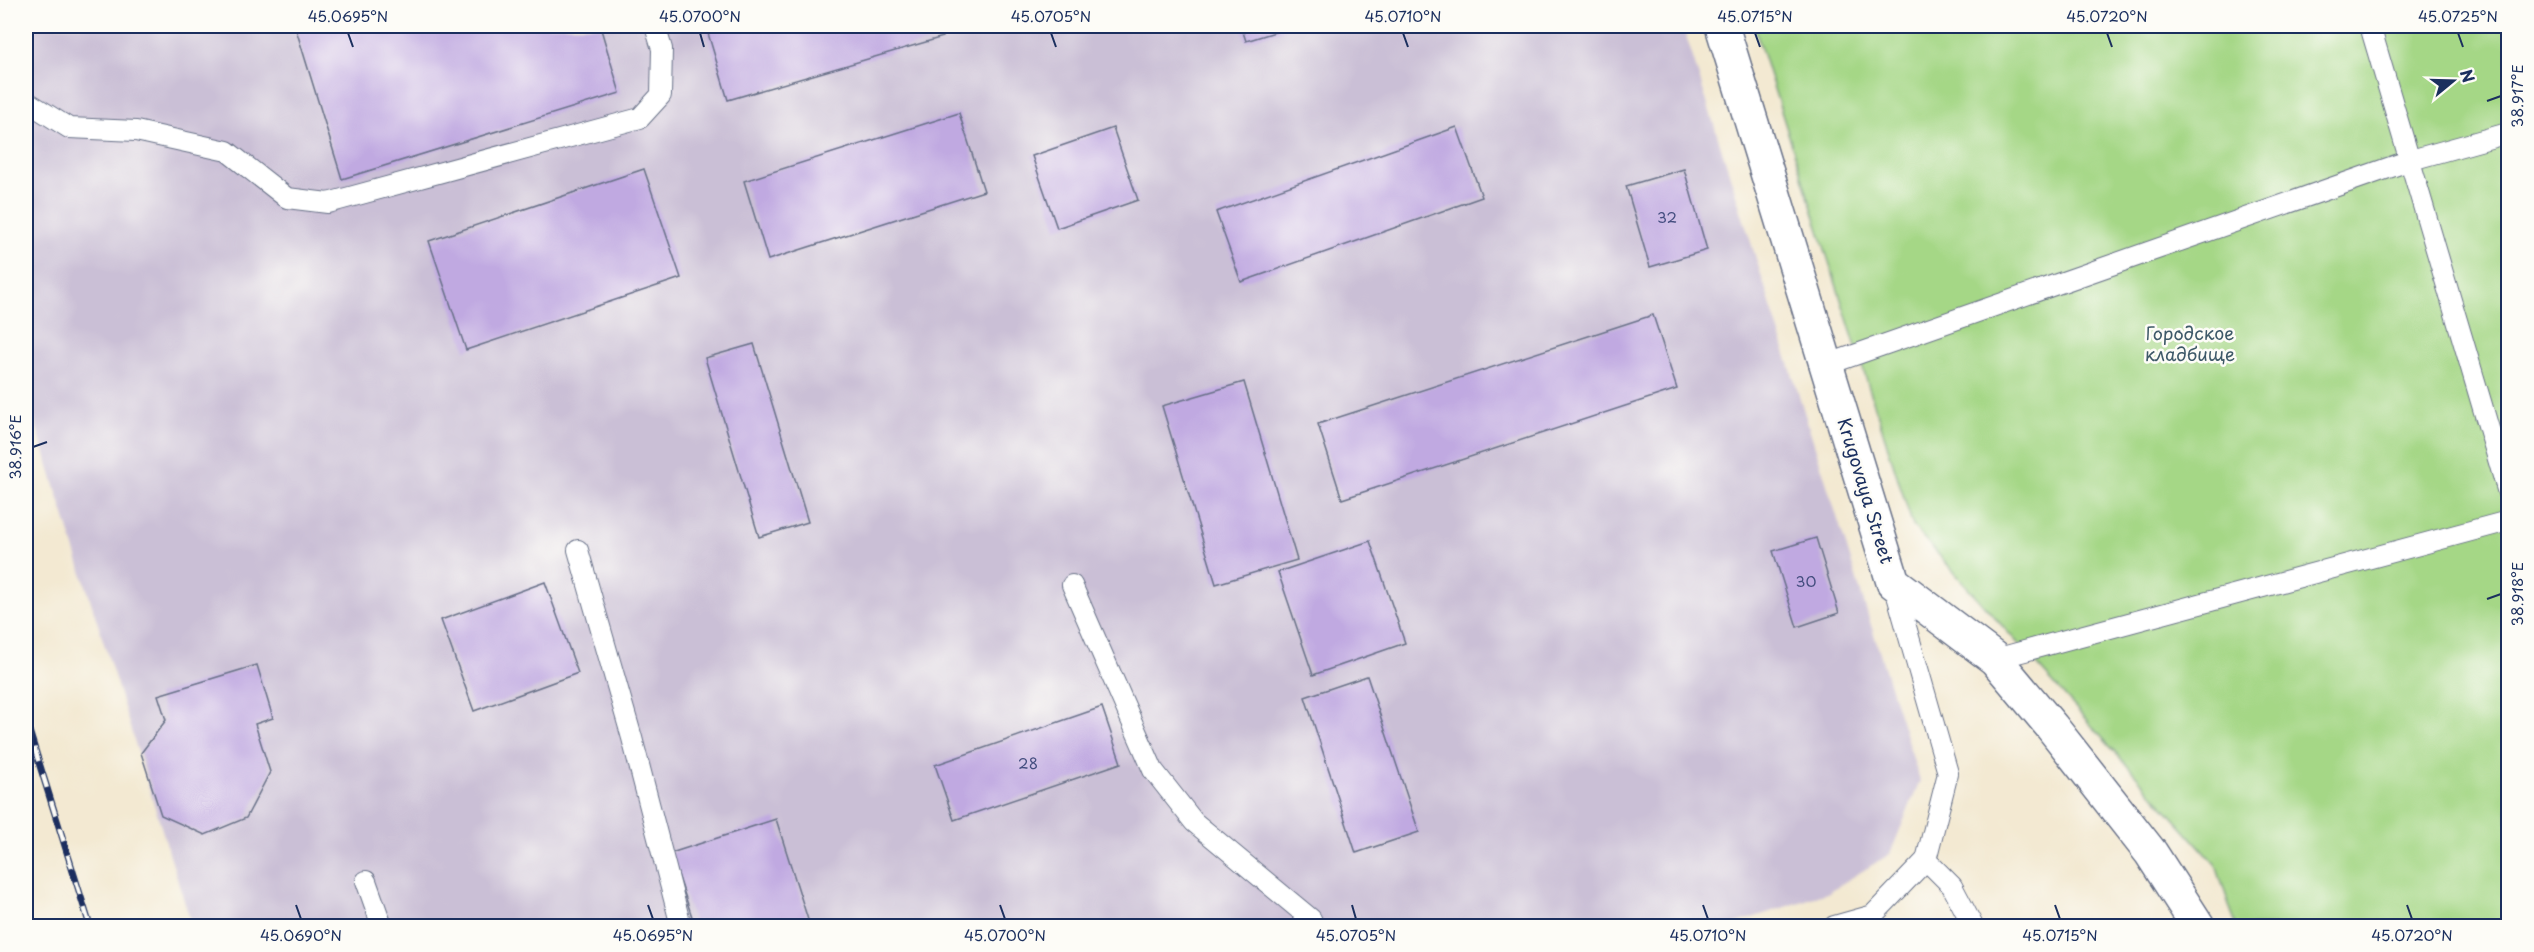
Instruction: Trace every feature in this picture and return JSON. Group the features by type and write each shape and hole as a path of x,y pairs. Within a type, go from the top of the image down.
{"street":[{"name":"Krugovaya Street","path":"1722,26 1893,582 1995,659 2052,727 2151,853 2198,927"}],"lane":[{"path":"26,101 69,128 136,131 227,150 286,198 328,203 640,118 661,95 662,49 655,26"},
{"path":"2370,26 2508,493"},
{"path":"1826,365 2411,160 2508,134"},
{"path":"1995,659 2508,521"},
{"path":"578,550 632,738 681,927"},
{"path":"1834,927 1873,915 1926,860 1948,773 1893,582"},
{"path":"1072,585 1153,770 1194,822 1311,919 1314,927"},
{"path":"1926,860 1952,886 1972,927"},
{"path":"366,881 382,927"}],"shaded area":[{"path":"26,26 1683,26 1920,781 1890,854 1827,893 1728,926 192,926 26,393"}],"green space":[{"name":"Городское кладбище","path":"1754,26 2508,26 2508,926 2236,926 2216,865 1913,526"}],"building":[{"path":"295,26 600,26 620,93 342,179"},
{"path":"721,26 940,26 943,37 728,100 707,30"},
{"path":"1241,26 1294,26 1246,41"},
{"path":"959,113 984,191 768,260 744,181"},
{"path":"1457,127 1482,197 1241,282 1216,212"},
{"path":"1113,128 1138,200 1057,228 1032,156"},
{"path":"644,169 681,278 466,350 429,241"},
{"path":"1684,169 1707,250 1650,267 1626,186"},
{"path":"1653,315 1677,389 1342,499 1318,424"},
{"path":"754,344 808,522 759,537 705,358"},
{"path":"1244,382 1297,560 1216,584 1162,406"},
{"path":"1816,538 1839,613 1797,627 1773,551"},
{"path":"1370,541 1405,643 1313,675 1278,572"},
{"path":"545,582 578,673 474,711 441,620"},
{"path":"257,665 273,718 255,724 270,772 246,818 205,835 161,815 141,753 166,720 158,695"},
{"path":"1367,676 1419,832 1356,853 1305,697"},
{"path":"1102,707 1121,763 954,820 935,765"},
{"path":"776,819 810,926 695,926 671,853"}],"railway":[{"path":"26,721 90,926"}]}
